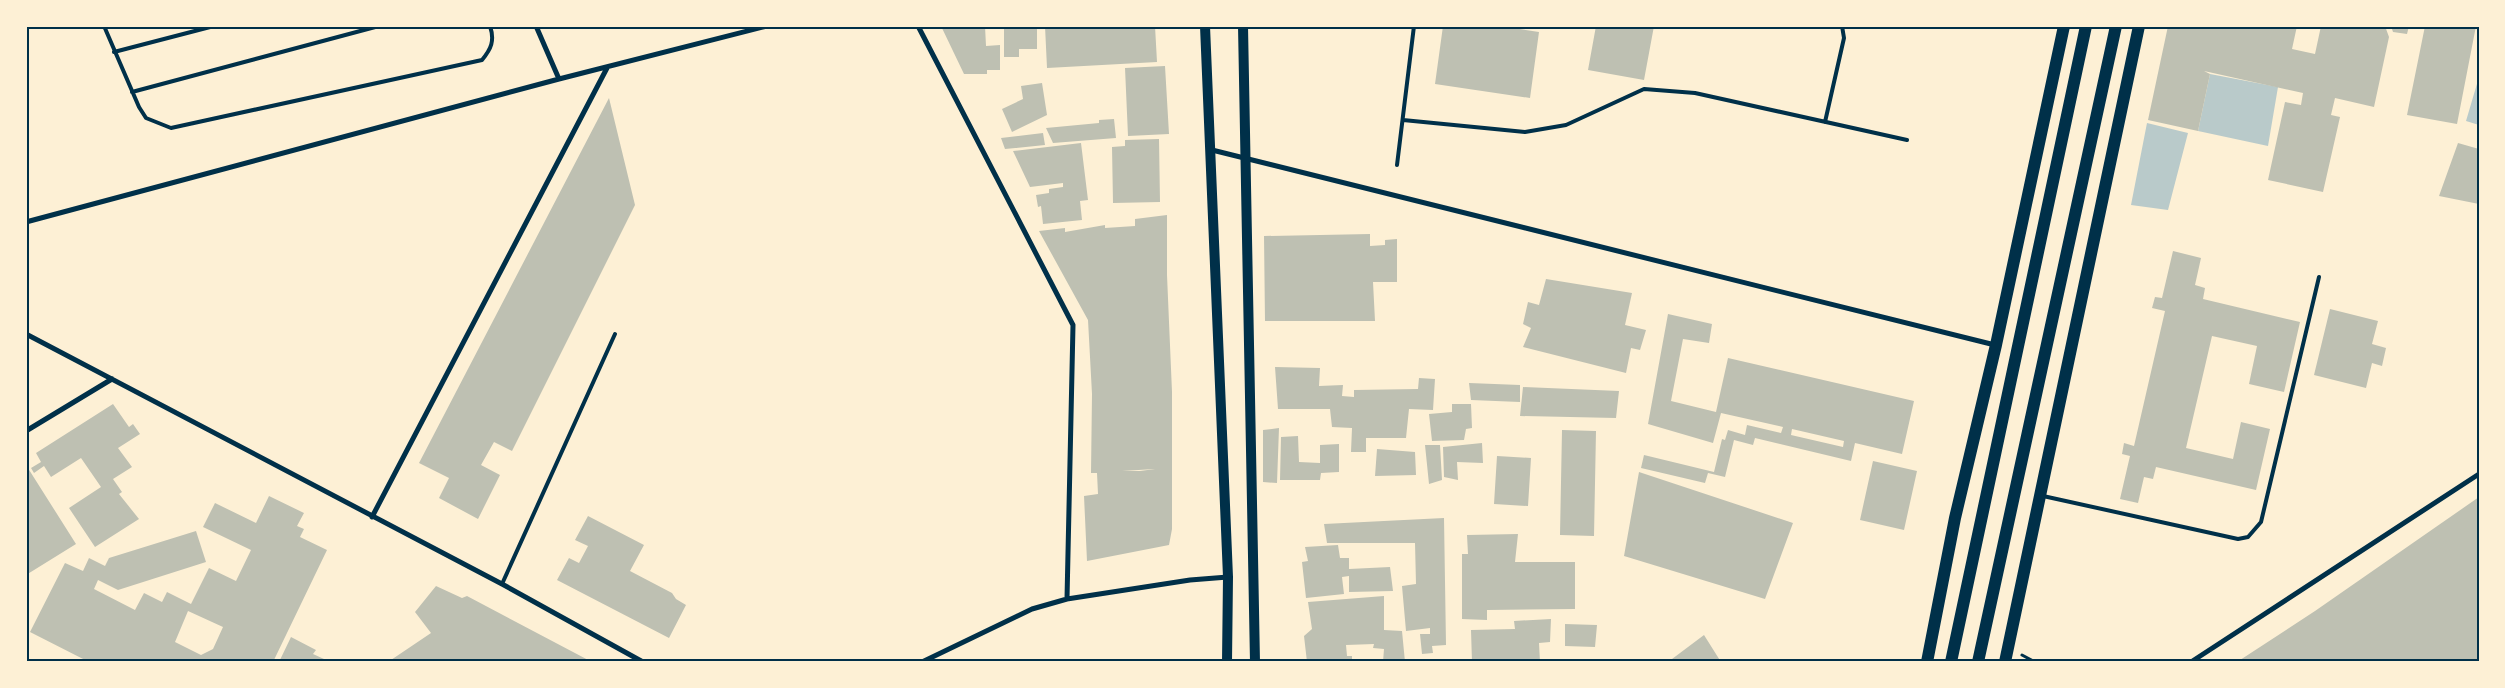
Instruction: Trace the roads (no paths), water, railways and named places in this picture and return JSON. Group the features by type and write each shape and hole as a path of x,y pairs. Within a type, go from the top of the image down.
{"main road":[{"path":"1206,26 1228,577 1228,662"},
{"path":"1243,26 1255,662"},
{"path":"1927,662 1955,518 1996,345 2064,26"},
{"path":"1952,662 2086,26"},
{"path":"1978,662 2116,26"},
{"path":"2005,662 2139,26"}],"street":[{"path":"536,26 559,79"},
{"path":"26,222 559,79 767,26"},
{"path":"918,26 1073,325 1067,599"},
{"path":"372,517 607,68"},
{"path":"1212,150 1996,345"},
{"path":"26,334 502,584 643,662"},
{"path":"26,431 112,379"},
{"path":"2191,662 2479,474"},
{"path":"922,662 1032,609 1067,599 1190,580 1228,577"}],"lane":[{"path":"104,26 132,92 146,118 171,128 482,60 490,50 494,37 490,26"},
{"path":"114,52 214,26"},
{"path":"132,92 379,26"},
{"path":"1397,165 1414,26"},
{"path":"1825,122 1844,38 1842,26"},
{"path":"1403,120 1525,132 1566,125 1644,88 1695,93 1907,140"},
{"path":"2039,495 2238,539 2248,537 2261,522 2319,277"},
{"path":"502,584 614,334"}]}
